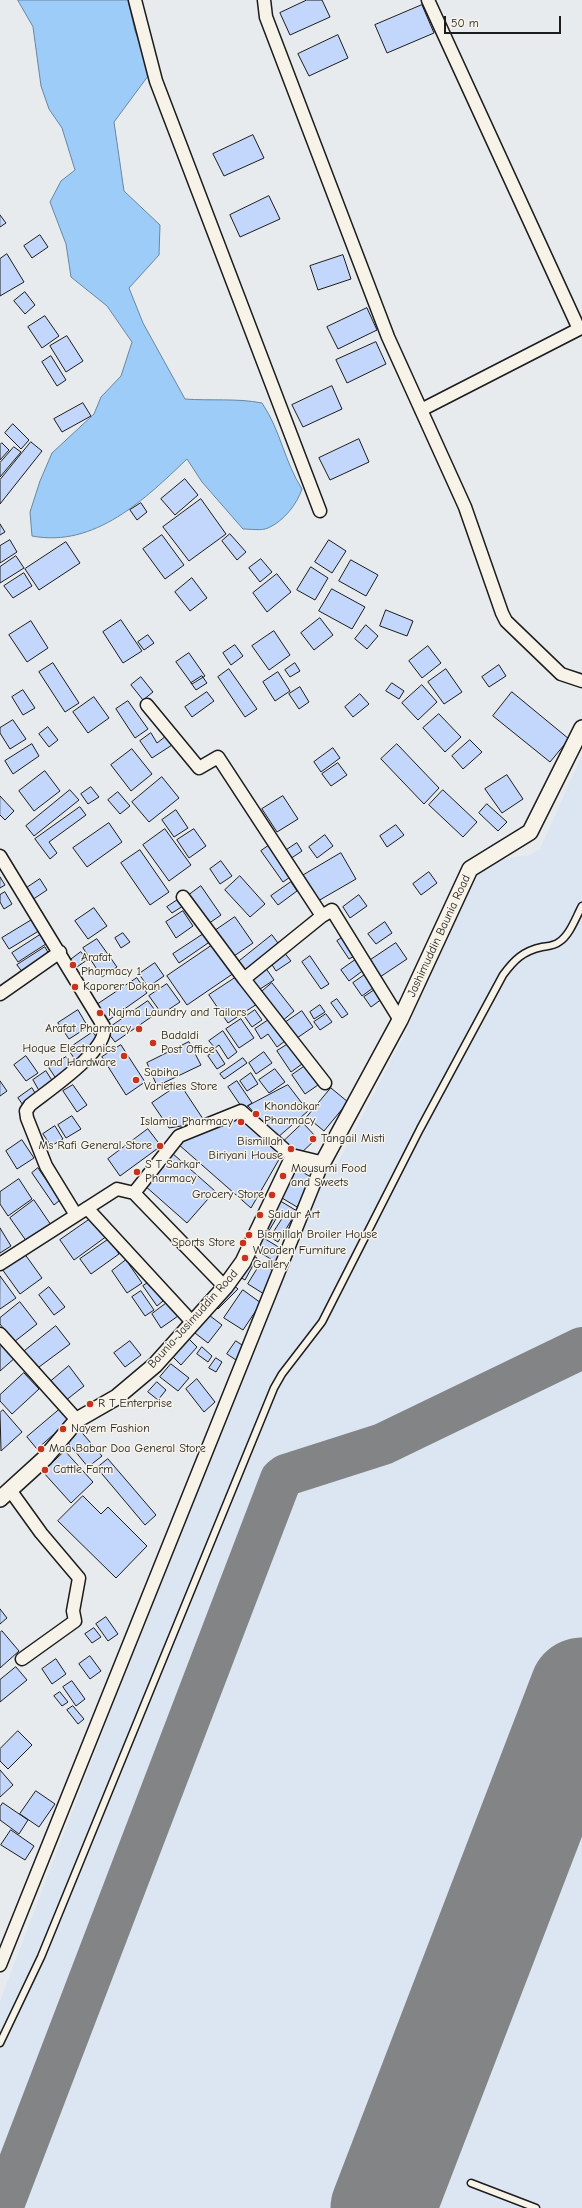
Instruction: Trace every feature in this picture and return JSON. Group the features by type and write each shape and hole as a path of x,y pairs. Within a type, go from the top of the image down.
{"street":[{"path":"135,0 156,81 320,510"},
{"path":"264,0 266,17 388,337 465,507 506,620 561,674 582,681"},
{"path":"421,410 579,329 428,0"},
{"path":"147,705 199,768 218,757 322,916"},
{"name":"Jashimuddin Baunia Road","path":"400,1020 470,869 530,832 582,728"},
{"path":"0,856 60,952 104,1027 104,1037 91,1056 30,1105 26,1110 27,1118 46,1166 76,1215"},
{"path":"183,897 244,979 325,1082"},
{"path":"0,1965 322,1164 400,1020 332,910 322,916 244,979"},
{"path":"0,994 60,952"},
{"path":"134,1193 179,1136 241,1111 293,1157 322,1164"},
{"name":"Baunia-Jasimuddin Road","path":"5,1494 45,1458 77,1420 117,1397 154,1364 225,1287 243,1262 293,1157"},
{"path":"0,1264 116,1189 134,1193 225,1287"},
{"path":"87,1208 192,1322"},
{"path":"0,1334 77,1420"},
{"path":"5,1494 42,1533 79,1578 73,1611 75,1621 22,1659"}],"lane":[{"path":"0,2043 18,2009 40,1957 274,1388 282,1374 322,1322 420,1129 503,975 512,962 522,954 530,950 559,942 569,930 582,906"},
{"path":"471,2183 536,2208"}],"shaded area":[{"path":"582,755 582,2208 0,2208 0,2001 111,1710 253,1352 276,1285 323,1166 333,1172 367,1107 405,1033 474,877 488,863 502,859 530,855 540,849"}],"water":[{"path":"18,0 128,0 135,31 151,72 114,122 124,191 160,225 159,255 129,288 143,323 185,399 253,401 262,403 274,424 291,468 302,489 300,495 289,512 274,525 268,528 259,530 243,529 202,482 187,459 154,490 136,504 117,517 98,527 77,535 55,538 32,536 30,512 40,481 52,453 94,414 101,397 121,376 132,342 107,306 71,277 66,244 50,202 61,181 75,170 62,128 49,109 41,86 33,27"}],"building":[{"path":"307,0 322,0 330,17 290,35 280,13"},
{"path":"422,5 434,33 387,53 375,25"},
{"path":"338,35 348,58 309,76 298,54"},
{"path":"253,135 264,158 224,176 213,154"},
{"path":"269,196 280,219 240,237 230,215"},
{"path":"0,215 6,223 0,227"},
{"path":"40,235 48,247 32,258 24,246"},
{"path":"7,254 24,282 0,296 0,259"},
{"path":"343,255 351,279 318,290 310,266"},
{"path":"25,292 35,305 25,314 14,301"},
{"path":"367,308 377,330 338,349 327,327"},
{"path":"45,316 59,336 42,348 28,327"},
{"path":"67,336 83,361 66,372 50,346"},
{"path":"376,342 386,364 347,383 336,360"},
{"path":"51,356 66,380 57,386 42,362"},
{"path":"332,386 342,409 303,427 292,405"},
{"path":"83,403 91,416 62,432 54,419"},
{"path":"13,424 29,440 21,449 5,433"},
{"path":"359,439 369,462 330,480 319,458"},
{"path":"31,442 42,451 0,504 0,480"},
{"path":"2,443 9,450 0,460 0,445"},
{"path":"14,447 21,452 0,477 0,463"},
{"path":"185,479 198,495 175,515 161,499"},
{"path":"201,499 226,534 189,561 163,527"},
{"path":"141,503 147,512 137,520 130,510"},
{"path":"0,524 5,532 0,535"},
{"path":"230,534 246,552 237,560 222,541"},
{"path":"162,535 184,565 165,579 143,549"},
{"path":"10,540 17,552 0,563 0,546"},
{"path":"329,540 346,551 332,573 315,562"},
{"path":"66,542 80,563 39,590 25,569"},
{"path":"16,556 24,568 0,583 0,567"},
{"path":"261,559 272,572 260,582 249,568"},
{"path":"351,560 378,575 366,596 339,581"},
{"path":"311,567 328,578 315,600 297,590"},
{"path":"24,573 32,586 13,598 4,586"},
{"path":"277,574 291,592 267,612 253,593"},
{"path":"192,578 207,598 190,611 175,592"},
{"path":"332,589 365,607 352,629 319,611"},
{"path":"386,610 413,621 407,636 380,626"},
{"path":"320,618 333,635 314,650 301,633"},
{"path":"121,620 142,651 123,663 103,632"},
{"path":"31,621 48,648 27,662 9,635"},
{"path":"366,625 378,636 367,649 355,639"},
{"path":"274,631 290,655 269,670 252,646"},
{"path":"148,635 154,643 144,650 138,642"},
{"path":"235,645 243,656 231,665 223,653"},
{"path":"428,646 441,663 422,678 409,661"},
{"path":"189,653 205,676 192,684 176,662"},
{"path":"53,663 79,703 65,712 39,672"},
{"path":"295,663 300,671 290,677 285,670"},
{"path":"499,665 506,676 489,687 482,677"},
{"path":"229,669 257,709 245,717 218,677"},
{"path":"446,669 462,692 444,704 428,682"},
{"path":"278,672 290,691 275,701 263,682"},
{"path":"202,676 207,683 196,690 191,683"},
{"path":"141,677 153,692 143,700 131,685"},
{"path":"392,683 404,691 399,699 386,691"},
{"path":"422,685 437,702 418,720 402,703"},
{"path":"300,687 309,702 299,709 289,694"},
{"path":"23,690 35,708 23,715 12,697"},
{"path":"207,692 214,701 192,717 185,707"},
{"path":"512,692 569,739 550,762 493,716"},
{"path":"360,694 369,704 353,717 345,707"},
{"path":"94,697 109,718 88,733 73,712"},
{"path":"128,701 148,729 135,738 116,709"},
{"path":"439,714 461,737 445,752 423,728"},
{"path":"13,720 26,739 10,749 0,733 0,728"},
{"path":"48,727 58,740 49,747 39,734"},
{"path":"151,733 157,743 166,736 172,745 152,758 140,741"},
{"path":"470,740 482,752 463,769 452,756"},
{"path":"32,744 39,756 13,774 5,761"},
{"path":"397,744 439,788 424,804 381,759"},
{"path":"333,748 340,758 321,772 314,762"},
{"path":"132,749 152,774 131,791 111,765"},
{"path":"338,763 347,775 331,786 322,774"},
{"path":"45,771 60,791 34,811 19,791"},
{"path":"507,775 523,799 502,813 485,789"},
{"path":"162,777 179,798 149,822 132,802"},
{"path":"91,787 99,797 88,804 81,794"},
{"path":"70,790 79,800 34,836 26,826"},
{"path":"443,790 477,822 463,837 429,805"},
{"path":"118,792 130,806 120,814 108,800"},
{"path":"0,796 14,811 5,820 0,815"},
{"path":"283,796 298,819 277,832 262,809"},
{"path":"487,804 507,822 498,831 479,813"},
{"path":"80,807 86,815 49,842 57,853 50,859 35,839"},
{"path":"176,810 188,828 174,837 162,820"},
{"path":"109,823 122,842 87,867 73,848"},
{"path":"396,825 404,835 387,847 380,836"},
{"path":"165,829 191,865 169,881 143,845"},
{"path":"194,829 206,846 189,858 177,840"},
{"path":"325,835 333,846 317,858 309,847"},
{"path":"297,843 302,851 290,859 285,851"},
{"path":"271,844 293,875 283,882 261,851"},
{"path":"140,850 169,892 150,905 121,863"},
{"path":"341,853 356,879 318,901 302,876"},
{"path":"221,861 232,876 220,884 210,869"},
{"path":"429,872 437,883 421,895 413,884"},
{"path":"240,876 265,904 250,917 225,890"},
{"path":"0,877 5,885 0,888"},
{"path":"40,879 47,890 32,900 25,889"},
{"path":"291,882 297,891 278,905 271,896"},
{"path":"201,886 221,915 208,924 189,895"},
{"path":"5,892 12,904 4,909 0,902 0,895"},
{"path":"359,895 367,906 350,918 343,907"},
{"path":"179,899 183,906 172,913 167,907"},
{"path":"94,908 107,926 88,939 75,921"},
{"path":"183,911 193,926 176,938 166,922"},
{"path":"235,917 253,943 234,956 216,930"},
{"path":"35,918 42,929 9,949 2,938"},
{"path":"385,922 392,933 376,944 368,934"},
{"path":"43,933 49,942 18,962 12,953"},
{"path":"123,933 130,942 121,948 115,938"},
{"path":"205,933 211,941 179,963 173,954"},
{"path":"272,935 281,947 246,975 237,963"},
{"path":"343,937 356,955 349,959 337,941"},
{"path":"97,939 117,967 102,977 83,948"},
{"path":"396,943 407,959 380,977 369,961"},
{"path":"214,944 234,973 187,1005 167,976"},
{"path":"45,947 50,956 23,973 17,965"},
{"path":"283,951 291,961 276,971 269,960"},
{"path":"81,952 87,960 74,969 69,961"},
{"path":"310,956 329,984 321,989 302,962"},
{"path":"358,958 365,969 349,981 341,970"},
{"path":"155,963 164,976 148,987 139,974"},
{"path":"265,967 274,980 257,991 248,978"},
{"path":"369,972 377,985 362,996 353,983"},
{"path":"238,976 257,1004 228,1023 209,995"},
{"path":"137,978 147,993 106,1022 95,1006"},
{"path":"272,983 294,1011 281,1022 259,994"},
{"path":"167,984 180,1002 162,1014 149,996"},
{"path":"379,987 386,996 371,1007 364,997"},
{"path":"337,999 348,1014 342,1018 331,1003"},
{"path":"148,1001 157,1013 115,1042 106,1030"},
{"path":"320,1005 325,1012 314,1019 310,1012"},
{"path":"78,1010 88,1027 69,1039 58,1023"},
{"path":"255,1010 262,1020 252,1027 245,1017"},
{"path":"302,1011 313,1027 297,1038 286,1022"},
{"path":"326,1014 332,1022 320,1030 314,1022"},
{"path":"241,1019 254,1038 239,1048 226,1029"},
{"path":"270,1019 285,1041 277,1047 268,1034 261,1039 255,1029"},
{"path":"223,1031 237,1052 228,1059 219,1045 215,1048 209,1041"},
{"path":"93,1032 103,1047 78,1064 68,1049"},
{"path":"189,1042 201,1065 157,1086 147,1063"},
{"path":"288,1044 302,1064 291,1072 277,1051"},
{"path":"121,1045 145,1082 126,1095 102,1057"},
{"path":"216,1050 225,1064 217,1069 208,1056"},
{"path":"264,1052 272,1063 256,1074 249,1063"},
{"path":"26,1056 38,1073 26,1081 14,1065"},
{"path":"66,1057 73,1069 57,1080 49,1068"},
{"path":"243,1058 247,1063 224,1079 220,1074"},
{"path":"305,1066 318,1085 305,1094 292,1075"},
{"path":"275,1069 285,1082 269,1093 259,1080"},
{"path":"46,1071 55,1085 41,1094 33,1080"},
{"path":"251,1073 258,1084 247,1091 240,1081"},
{"path":"0,1081 7,1091 0,1096"},
{"path":"237,1081 252,1103 243,1109 228,1087"},
{"path":"180,1084 205,1122 169,1128 152,1103"},
{"path":"73,1085 87,1105 77,1112 63,1091"},
{"path":"288,1085 308,1111 277,1138 248,1106"},
{"path":"32,1088 37,1096 23,1105 18,1098"},
{"path":"331,1088 348,1102 324,1131 307,1117"},
{"path":"239,1115 281,1156 251,1208 178,1144"},
{"path":"72,1116 81,1129 66,1138 58,1125"},
{"path":"303,1123 317,1138 298,1156 284,1141"},
{"path":"55,1126 63,1139 51,1146 43,1134"},
{"path":"148,1129 161,1146 120,1176 108,1159"},
{"path":"22,1140 34,1158 17,1169 6,1151"},
{"path":"172,1153 215,1191 187,1223 144,1185"},
{"path":"294,1167 314,1179 297,1207 277,1195"},
{"path":"38,1168 60,1200 54,1205 32,1173"},
{"path":"19,1179 32,1199 8,1216 0,1204 0,1192"},
{"path":"277,1199 297,1211 278,1242 270,1237 283,1217 279,1214 267,1234 258,1229"},
{"path":"34,1200 51,1225 27,1242 10,1218"},
{"path":"93,1217 107,1236 74,1260 60,1240"},
{"path":"0,1228 11,1246 0,1253"},
{"path":"257,1234 285,1251 277,1263 250,1246"},
{"path":"109,1239 119,1254 91,1274 80,1259"},
{"path":"24,1253 42,1278 20,1294 2,1269"},
{"path":"248,1253 257,1258 245,1280 236,1275"},
{"path":"126,1260 142,1283 127,1293 112,1271"},
{"path":"261,1263 277,1273 264,1294 248,1284"},
{"path":"0,1276 16,1298 0,1309"},
{"path":"149,1282 163,1301 157,1306 143,1286"},
{"path":"230,1282 238,1289 218,1309 211,1302"},
{"path":"49,1287 65,1307 54,1315 39,1295"},
{"path":"243,1290 261,1303 243,1330 224,1318"},
{"path":"141,1291 154,1310 145,1316 132,1297"},
{"path":"20,1302 37,1324 14,1342 0,1324 0,1318"},
{"path":"168,1302 178,1316 161,1328 152,1314"},
{"path":"205,1312 222,1325 208,1343 191,1330"},
{"path":"56,1326 70,1344 35,1370 22,1353"},
{"path":"189,1339 197,1347 181,1365 173,1357"},
{"path":"130,1341 141,1355 125,1367 114,1353"},
{"path":"236,1341 248,1349 239,1362 227,1354"},
{"path":"4,1344 16,1357 0,1371 0,1348"},
{"path":"202,1347 212,1356 208,1362 197,1354"},
{"path":"216,1358 222,1362 216,1372 209,1368"},
{"path":"171,1364 189,1378 178,1391 160,1377"},
{"path":"69,1366 84,1386 65,1401 50,1382"},
{"path":"24,1373 39,1389 12,1414 0,1401 0,1395"},
{"path":"197,1379 215,1402 204,1412 186,1389"},
{"path":"157,1382 166,1390 158,1400 148,1392"},
{"path":"60,1409 70,1420 37,1449 27,1437"},
{"path":"3,1410 22,1432 1,1451 0,1413"},
{"path":"78,1428 102,1456 88,1467 65,1439"},
{"path":"65,1451 93,1482 71,1503 43,1472"},
{"path":"108,1459 156,1515 145,1525 97,1468"},
{"path":"83,1496 101,1514 108,1507 147,1546 116,1578 58,1521"},
{"path":"0,1609 7,1618 0,1624"},
{"path":"106,1617 118,1634 108,1641 96,1624"},
{"path":"94,1628 101,1637 92,1643 85,1634"},
{"path":"2,1631 19,1651 0,1668 0,1633"},
{"path":"90,1656 101,1671 90,1679 79,1664"},
{"path":"56,1659 66,1674 52,1684 42,1669"},
{"path":"16,1667 27,1680 0,1702 0,1680"},
{"path":"72,1681 85,1699 76,1706 63,1687"},
{"path":"60,1692 68,1702 62,1706 54,1696"},
{"path":"73,1706 84,1719 78,1724 67,1710"},
{"path":"18,1731 32,1745 8,1769 0,1761 0,1749"},
{"path":"0,1770 13,1785 0,1797"},
{"path":"36,1791 55,1804 39,1827 20,1814"},
{"path":"3,1803 28,1820 19,1834 0,1820 0,1807"},
{"path":"11,1830 34,1846 25,1860 1,1845"}],"taxiway":[{"path":"2,2208 281,1479 286,1475 383,1444 582,1348"},
{"path":"563,1739 582,1711"}],"runway":[{"path":"383,2208 582,1690"}],"place":[{"name":"Arafat Pharmacy 1","path":"73,965"},
{"name":"Kaporer Dokan","path":"75,987"},
{"name":"Najma Laundry and Tailors","path":"100,1013"},
{"name":"Arafat Pharmacy","path":"139,1029"},
{"name":"Badaldi Post Office","path":"153,1043"},
{"name":"Hoque Electronics and Hardware","path":"124,1056"},
{"name":"Sabiha Varieties Store","path":"136,1080"},
{"name":"Khondokar Pharmacy","path":"256,1114"},
{"name":"Islamia Pharmacy","path":"241,1122"},
{"name":"Tangail Misti","path":"313,1139"},
{"name":"Ms Rafi General Store","path":"160,1146"},
{"name":"Bismillah Biriyani House","path":"291,1149"},
{"name":"S T Sarkar Pharmacy","path":"137,1172"},
{"name":"Mousumi Food and Sweets","path":"283,1176"},
{"name":"Grocery Store","path":"272,1195"},
{"name":"Saidur Art","path":"260,1215"},
{"name":"Bismillah Broiler House","path":"249,1235"},
{"name":"Sports Store","path":"243,1243"},
{"name":"Wooden Furniture Gallery","path":"245,1258"},
{"name":"R T Enterprise","path":"90,1404"},
{"name":"Nayem Fashion","path":"63,1429"},
{"name":"Maa Babar Doa General Store","path":"41,1449"},
{"name":"Cattle Farm","path":"45,1470"}]}
